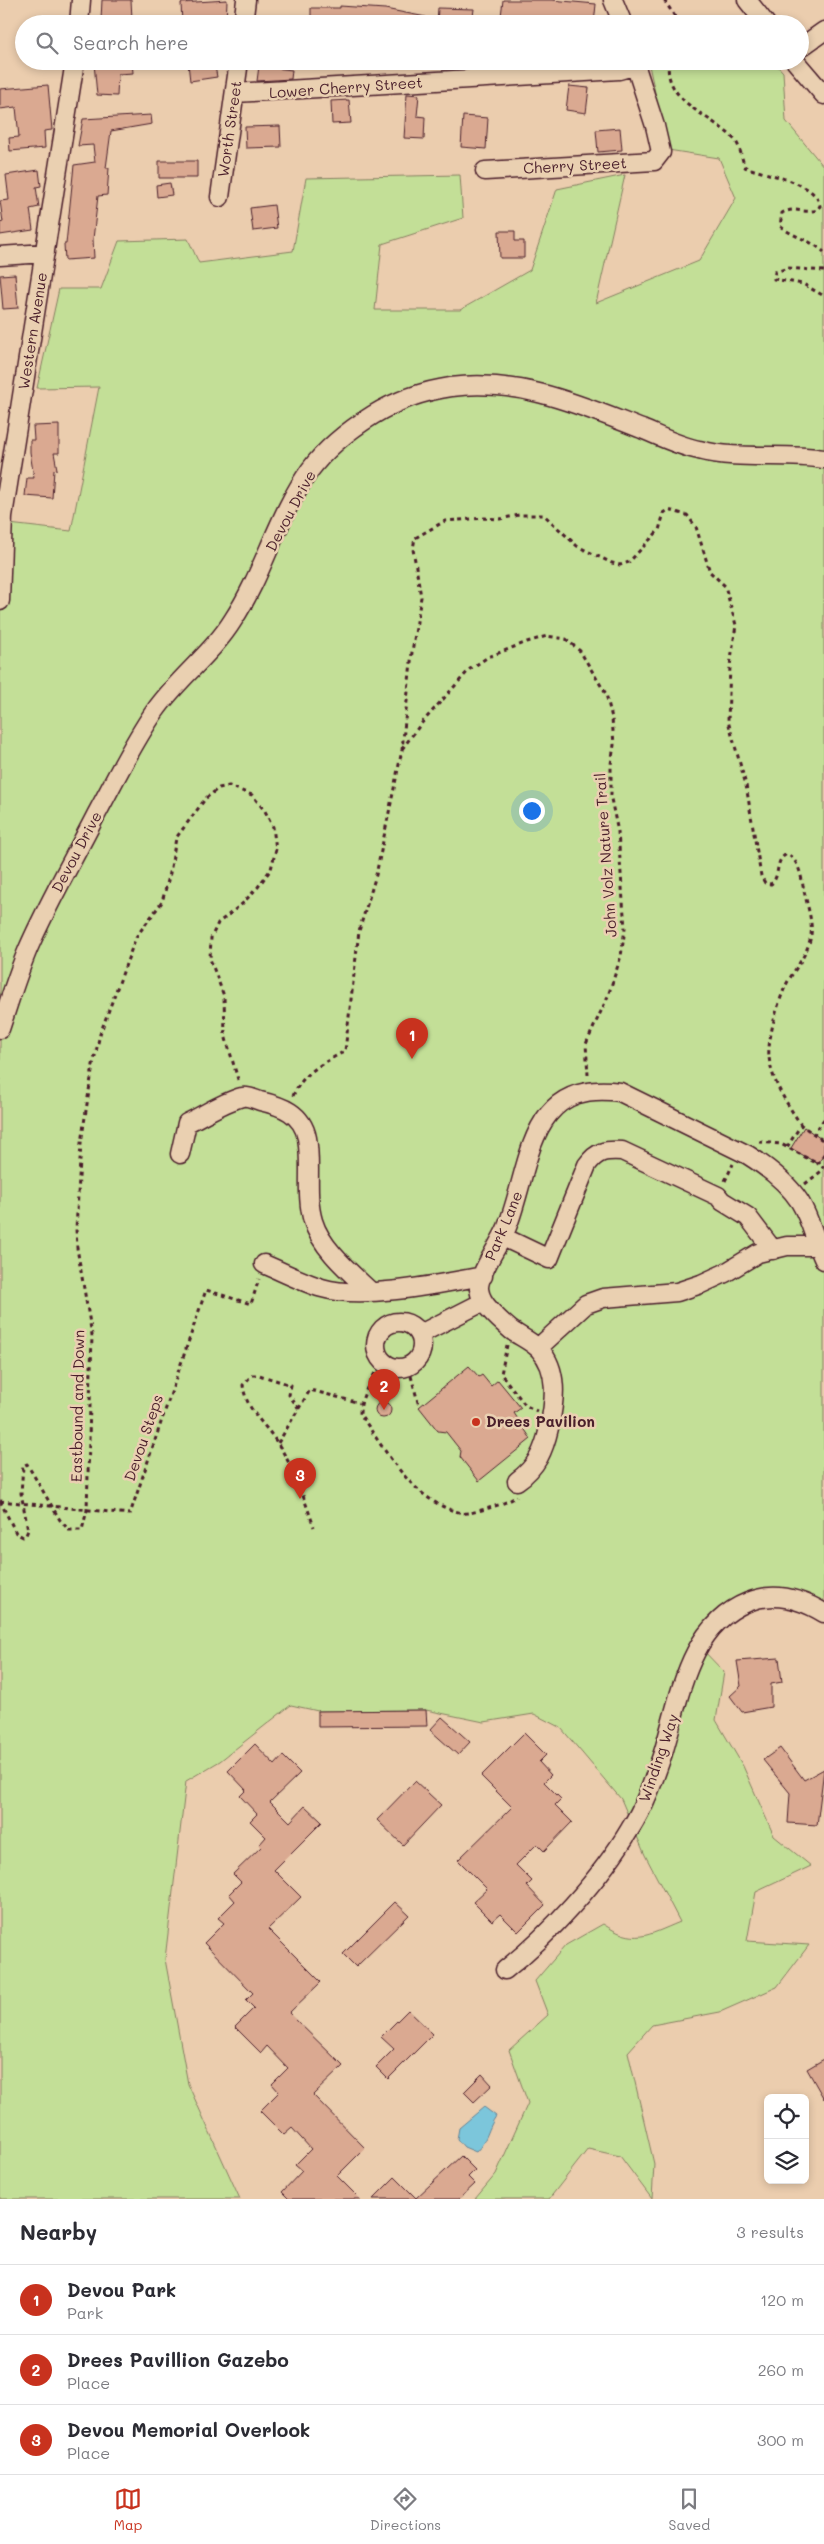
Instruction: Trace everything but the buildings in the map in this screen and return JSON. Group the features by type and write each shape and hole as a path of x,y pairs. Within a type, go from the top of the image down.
{"street":[{"path":"80,15 81,0"},
{"path":"244,15 246,0"},
{"path":"613,0 619,15"},
{"path":"747,0 759,15"},
{"path":"809,42 824,31"},
{"name":"Western Avenue","path":"0,601 3,516 74,70"},
{"name":"Worth Street","path":"220,197 238,70"},
{"name":"Lower Cherry Street","path":"235,93 370,87 619,70"},
{"name":"Cherry Street","path":"485,171 654,161 661,152 637,70"},
{"path":"803,70 824,95"},
{"path":"0,256 45,253"},
{"name":"Devou Drive","path":"0,1029 27,951 136,740 175,686 212,647 232,622 254,584 293,500 310,471 333,444 354,427 384,408 413,396 450,387 515,387 565,399 699,450 733,457 806,456 824,459"},
{"name":"Park Lane","path":"483,1302 479,1288 515,1207 533,1143 542,1121 553,1106 576,1093 605,1090 620,1092 748,1155 763,1165 792,1191 800,1202 821,1253"},
{"path":"180,1154 187,1123 244,1097 284,1106 299,1118 307,1136 310,1173 308,1199 314,1222 335,1257 370,1291"},
{"path":"503,1237 549,1259 587,1165 595,1154 607,1150 622,1151 718,1196 722,1201 748,1217 773,1250"},
{"name":"Park Lane","path":"538,1348 586,1304 603,1298 677,1292 725,1274 744,1260 787,1246 821,1253"},
{"path":"264,1264 322,1288 343,1291 370,1291 483,1276"},
{"path":"420,1334 483,1302 510,1329 538,1348 549,1363 554,1404 545,1448 519,1488"},
{"path":"402,1322 416,1328 422,1341 419,1356 408,1366 393,1367 381,1358 376,1344 381,1330 387,1325 402,1322"},
{"name":"Winding Way","path":"505,1970 524,1954 576,1900 630,1830 651,1789 686,1673 699,1646 715,1623 732,1608 754,1600 777,1597 807,1603 824,1613"}],"path":[{"path":"664,0 674,15"},
{"path":"668,70 678,96 734,139 745,167 775,175 799,185 810,191 819,200 820,206 817,210 811,212 794,208 782,213 779,218 780,226 788,232 804,238 824,252"},
{"path":"824,270 788,268 776,272 774,279 803,284 824,296"},
{"name":"John Volz Nature Trail","path":"299,1118 292,1102 302,1080 317,1065 346,1052 359,931 376,875 402,750 412,652 422,597 413,548 414,538 445,520 500,519 519,515 544,515 577,546 612,563 620,564 629,562 659,530 664,513 668,510 687,515 696,527 710,572 725,586 736,625 730,666 728,720 748,794 761,876 765,882 771,884 775,881 782,856 787,854 794,858 801,874 810,919 811,935 807,950 786,984 776,1010 768,1055 775,1083 801,1125"},
{"name":"John Volz Nature Trail","path":"402,750 432,711 470,670 488,657 547,636 566,639 580,651 606,694 614,736 611,799 618,832 625,929 621,956 608,996 586,1044 588,1076"},
{"name":"Eastbound and Down","path":"0,1501 16,1532 23,1537 28,1530 20,1480 23,1466 27,1464 69,1530 82,1530 87,1510 92,1334 77,1248 76,1229 81,1143 93,1065 100,1034 136,937 162,902 170,873 176,838 206,798 219,788 230,786 252,795 264,811 273,828 276,849 271,869 258,887 242,904 218,923 211,938 210,959 224,996 226,1036 232,1064 244,1097"},
{"path":"814,1134 824,1119"},
{"path":"787,1147 801,1125 824,1141"},
{"path":"805,1184 824,1168 818,1164 824,1154"},
{"name":"Devou Steps","path":"0,1501 130,1514 206,1290 251,1304 264,1264"},
{"path":"508,1344 501,1374 511,1393 532,1411 542,1409"},
{"path":"381,1358 377,1371 360,1403 360,1414 404,1477 423,1493 440,1503 464,1513 501,1504 519,1488"},
{"path":"299,1409 289,1395 291,1385 259,1375 252,1375 246,1379 243,1385 244,1396 250,1410 278,1443 298,1480 314,1527"},
{"path":"411,1376 420,1406"},
{"path":"278,1443 310,1390 360,1403"}],"green space":[{"path":"650,70 781,70 783,72 786,121 824,167 824,1613 754,1600 699,1646 724,1672 716,1720 743,1766 774,1836 811,1866 756,1892 747,1941 809,1945 777,1987 720,2012 652,2025 628,2052 654,2164 652,2199 620,2156 588,2149 549,2199 475,2199 496,2174 528,2103 509,2050 548,2015 535,1981 566,1945 603,1924 624,1935 641,1936 680,1922 645,1855 621,1799 561,1728 534,1714 484,1722 426,1710 318,1711 291,1705 220,1761 186,1781 165,1959 188,2084 240,2199 0,2199 0,523 71,531 99,387 37,388 59,289 101,289 119,241 188,239 199,263 293,251 306,178 460,175 463,218 382,244 375,310 460,310 530,270 557,189 625,175 596,303 699,261 736,198 719,158 668,150"}],"water":[{"path":"484,2107 496,2116 483,2143 476,2152 464,2147 457,2139 459,2128"}],"place":[{"name":"Devou Park","path":"412,1059"},
{"name":"Drees Pavillion Gazebo","path":"384,1410"},
{"name":"Drees Pavilion","path":"476,1422"},
{"name":"Devou Memorial Overlook","path":"300,1499"}]}
